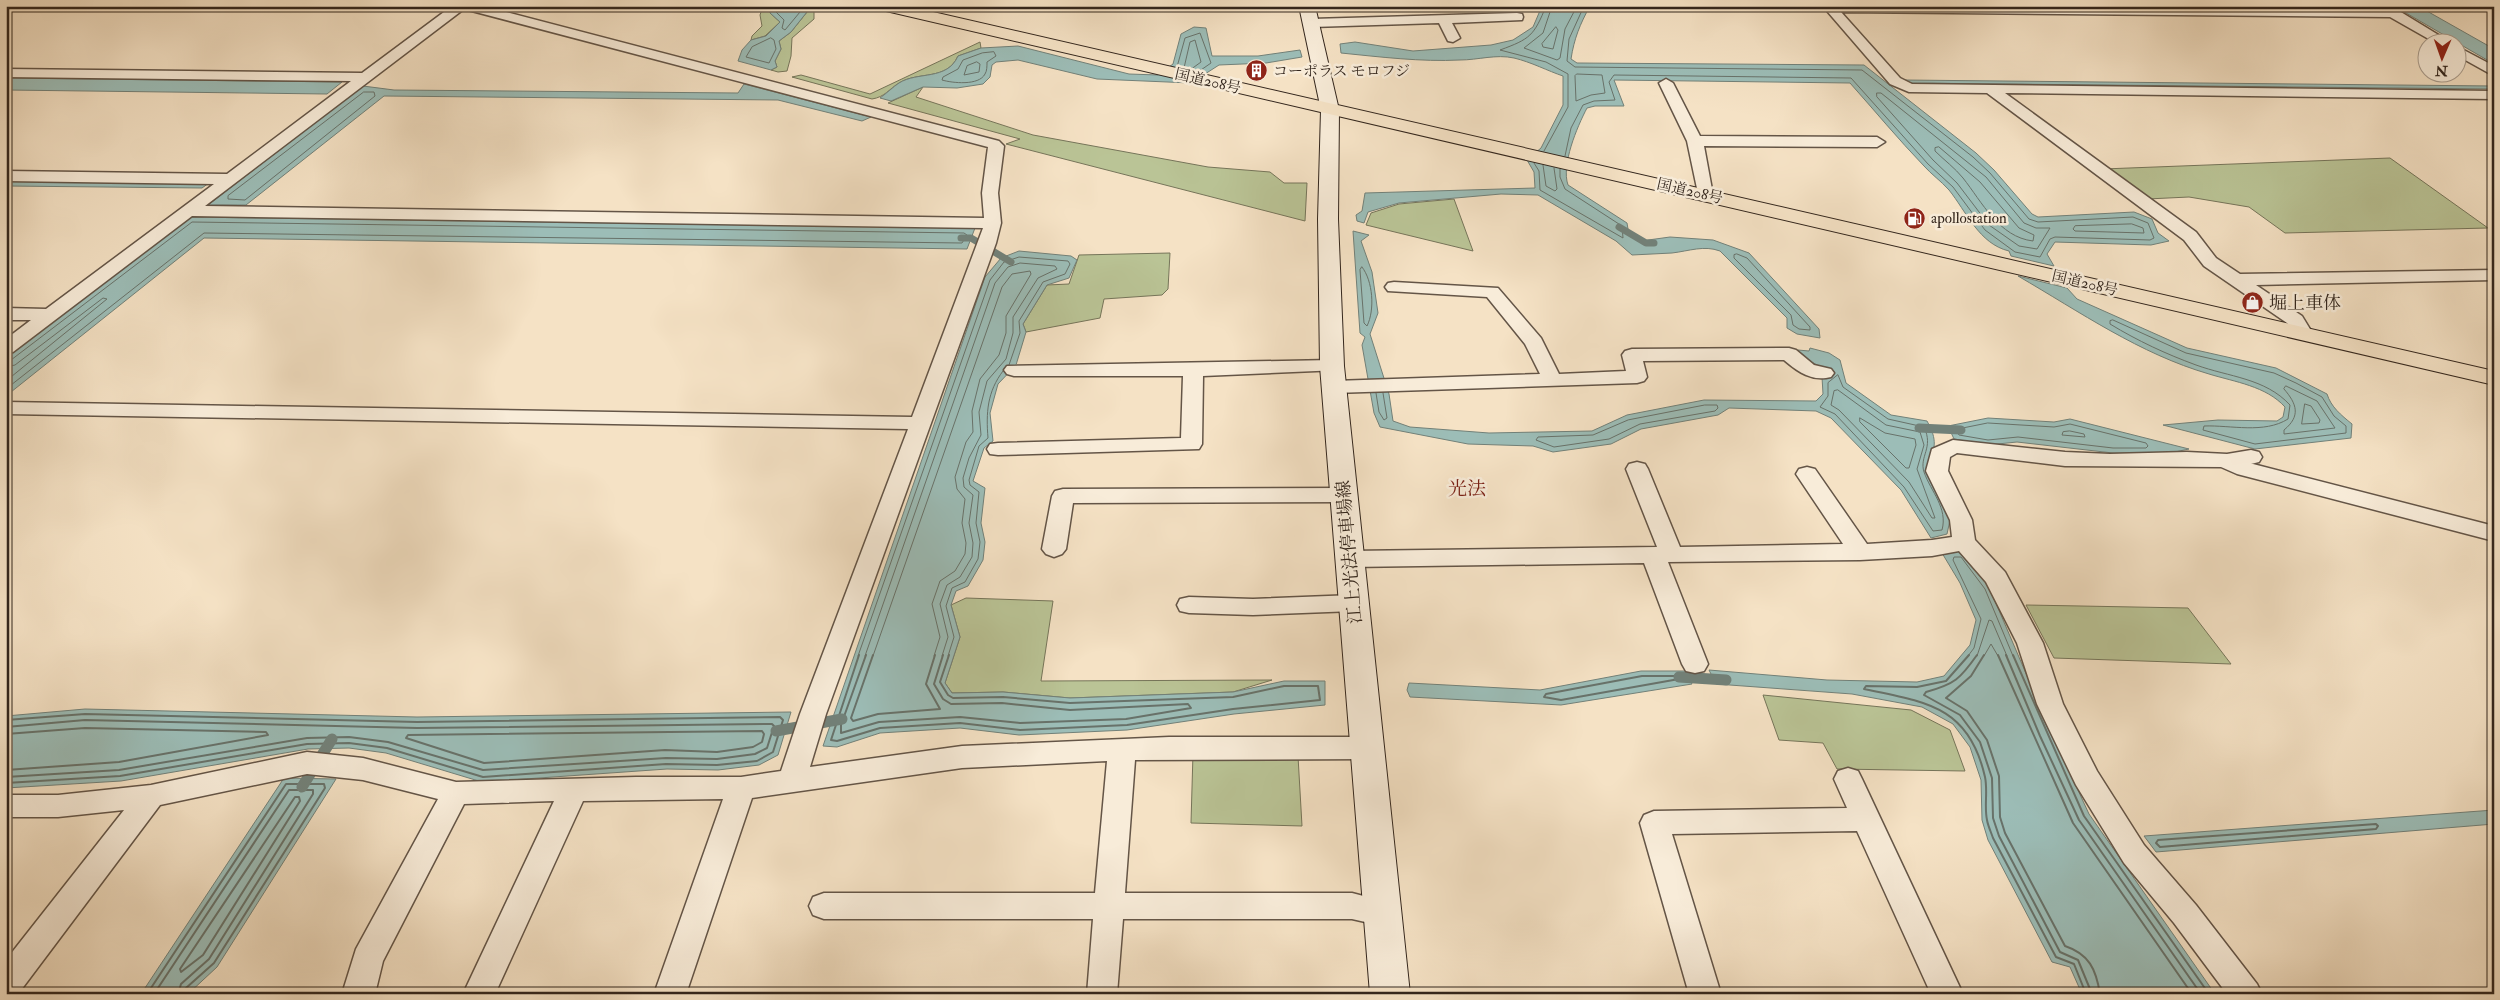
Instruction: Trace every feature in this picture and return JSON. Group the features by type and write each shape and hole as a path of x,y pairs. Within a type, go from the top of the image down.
{"highway":[{"name":"国道208号","path":"886,6 2494,378"}],"main road":[{"name":"江上光法停車場線","path":"1306,6 1312,23 1330,110 1328,219 1341,379 1344,495 1390,994"}],"street":[{"path":"6,348 363,77 460,6"},
{"path":"467,6 996,146 990,194 993,223 810,724 792,782"},
{"path":"2381,6 2426,32"},
{"path":"2393,13 1831,8 1895,81 1909,88 2494,94"},
{"path":"1312,23 1517,17"},
{"path":"1444,19 1453,38"},
{"path":"2468,57 2494,72"},
{"path":"6,73 363,77"},
{"path":"1666,83 1696,141 1705,194"},
{"path":"1990,89 2190,236 2210,262 2295,320 2303,334"},
{"path":"1849,125 1861,142"},
{"path":"1696,141 1877,142"},
{"path":"6,176 229,179"},
{"path":"187,212 993,223"},
{"path":"2236,280 2494,275"},
{"path":"1394,287 1492,292 1534,342 1552,379"},
{"path":"6,314 50,315"},
{"path":"1014,370 1193,370 1341,379 1393,385 1638,377 1632,355 1788,354 1808,370 1824,373"},
{"path":"998,449 1190,444 1193,370"},
{"path":"6,408 920,423"},
{"path":"2246,994 2185,914 2129,846 2086,777 2050,704 2030,643 1996,578 1964,542 1961,520 1937,471 1940,454 1953,446 1975,446 2065,459 2227,461 2251,457"},
{"path":"2227,461 2245,469 2494,534"},
{"path":"1637,469 1696,664"},
{"path":"1807,474 1860,552"},
{"path":"1054,549 1063,496 1344,495"},
{"path":"1350,559 1860,552 1932,548 1964,542"},
{"path":"1189,605 1253,607 1354,603"},
{"path":"6,806 58,806 151,796 319,763 430,784 456,793 741,788 962,757 1168,748 1367,748"},
{"path":"1102,992 1122,750"},
{"path":"1848,779 1947,994"},
{"path":"670,994 741,788"},
{"path":"479,994 574,790"},
{"path":"358,994 362,986 366,959 456,793"},
{"path":"6,985 151,796"},
{"path":"1705,994 1654,823 1866,819"},
{"path":"824,906 1352,906 1383,913"}],"green space":[{"path":"763,6 772,6 770,13 780,22 765,36 751,40 752,36 762,26 760,15"},
{"path":"805,6 814,6 814,19 792,38 791,56 787,71 778,72 771,70 777,67 775,61 781,49 779,41 791,32 807,12"},
{"path":"980,42 981,48 958,56 947,69 907,79 884,95 872,99 792,77 801,75 870,94"},
{"path":"923,87 916,97 1033,135 1208,167 1270,172 1284,183 1307,183 1305,221 1006,144 1020,139 888,103"},
{"path":"2390,158 2488,228 2285,233 2249,207 2189,197 2147,199 2103,169"},
{"path":"1454,199 1473,251 1366,225 1371,213 1399,204"},
{"path":"1170,253 1168,289 1162,295 1104,299 1100,318 1026,332 1023,324 1047,285 1069,284 1079,255"},
{"path":"966,598 1053,601 1041,681 1272,680 1233,692 1070,698 1003,692 952,693 945,683 960,637 951,605"},
{"path":"2026,605 2188,608 2231,664 2054,658"},
{"path":"1763,695 1911,710 1950,730 1965,771 1837,769 1823,743 1779,740"},
{"path":"1193,753 1298,756 1302,826 1191,823"}],"water":[{"path":"772,6 805,6 807,12 791,32 779,41 781,49 775,61 777,67 771,70 738,61 742,50 751,40 766,36 780,22 770,13"},
{"path":"1542,6 1590,6 1580,25 1574,45 1571,59 1577,63 1864,65 1976,153 1994,170 2032,214 2038,217 2134,212 2152,219 2158,233 2169,241 2151,245 2055,242 2047,254 2054,266 2011,256 2009,251 1989,241 1981,234 1949,190 1914,156 1850,83 1614,80 1624,106 1595,106 1587,108 1568,157 1566,177 1568,185 1627,223 1629,235 1641,241 1670,237 1713,240 1749,253 1819,329 1820,338 1797,334 1787,328 1787,318 1720,251 1702,248 1672,253 1632,255 1616,241 1538,195 1501,194 1399,203 1368,212 1364,223 1357,221 1356,215 1362,211 1365,193 1535,188 1534,172 1527,160 1541,148 1563,105 1563,76 1514,58 1494,57 1467,60 1401,59 1341,53 1340,44 1355,42 1413,51 1491,45 1513,40 1533,27"},
{"path":"2394,6 2418,6 2464,32 2439,32"},
{"path":"1194,27 1206,28 1212,56 1258,56 1300,50 1302,57 1266,63 1219,65 1191,83 1097,79 1018,60 996,62 992,65 990,77 983,84 957,88 923,87 891,101 880,98 907,79 940,72 953,64 958,56 981,48 1018,46 1129,74 1158,75 1173,64 1181,34"},
{"path":"2468,34 2494,49 2494,64 2468,49"},
{"path":"6,78 342,82 327,94 6,90"},
{"path":"1904,80 2494,86 2494,89 1909,83"},
{"path":"744,84 871,117 862,121 778,100 384,96 246,205 208,205 363,86 394,90 738,93"},
{"path":"6,181 209,183 202,188 6,186"},
{"path":"190,217 975,228 967,249 204,238 6,396 6,357"},
{"path":"1353,231 1369,235 1361,241 1372,272 1378,313 1370,334 1389,394 1393,421 1410,427 1489,433 1592,431 1627,415 1704,400 1816,401 1823,394 1822,377 1826,370 1806,359 1798,350 1809,351 1810,348 1829,353 1840,360 1846,383 1891,415 1927,421 1934,439 1928,468 1950,520 1947,534 1931,538 1901,490 1831,418 1816,411 1729,408 1718,415 1641,429 1611,444 1553,452 1533,446 1468,444 1380,427 1374,413 1362,345 1365,337 1360,333"},
{"path":"1019,251 1071,256 1077,260 1069,278 1047,285 1023,324 1026,332 1016,365 998,384 990,413 993,441 984,448 973,481 985,488 981,523 985,542 983,560 968,586 956,591 951,605 960,637 945,683 952,693 1003,692 1070,698 1233,692 1284,681 1325,681 1325,705 1234,714 1127,730 1019,735 960,728 880,733 837,747 823,746 985,277 1001,258"},
{"path":"2018,276 2067,288 2077,299 2187,348 2276,368 2327,394 2334,407 2352,424 2351,438 2255,449 2163,425 2218,420 2277,421 2283,417 2285,407 2269,394 2259,389 2184,366 2135,344 2087,318"},
{"path":"1988,418 2054,422 2070,419 2189,449 2170,453 2113,453 2017,442 1988,445 1954,439 1948,426"},
{"path":"1962,551 1989,587 2051,732 2089,814 2215,994 2082,994 2070,967 2052,962 1988,840 1982,820 1981,780 1970,747 1953,724 1922,707 1852,694 1716,684 1709,670 1827,680 1917,682 1944,676 1970,645 1976,620 1960,583 1942,553"},
{"path":"1641,671 1686,671 1692,684 1561,705 1410,697 1407,690 1409,683 1540,690"},
{"path":"85,709 417,717 791,712 778,755 759,765 718,770 667,769 482,782 386,753 349,748 308,749 121,781 6,788 6,716"},
{"path":"284,778 336,779 217,967 188,994 141,994"},
{"path":"2494,810 2494,824 2156,852 2144,836"}],"waterway":[{"path":"1619,227 1646,243 1654,243"},
{"path":"961,238 971,238 1011,262"},
{"path":"1919,428 1961,430"},
{"path":"1679,677 1726,680"},
{"path":"776,731 842,719"},
{"path":"302,787 332,739"}],"place":[{"name":"コーポラス モロフジ","path":"1257,71"},
{"name":"apollostation","path":"1915,218"},
{"name":"堀上車体","path":"2253,303"}],"district":[{"name":"光法","path":"1467,488"}]}
